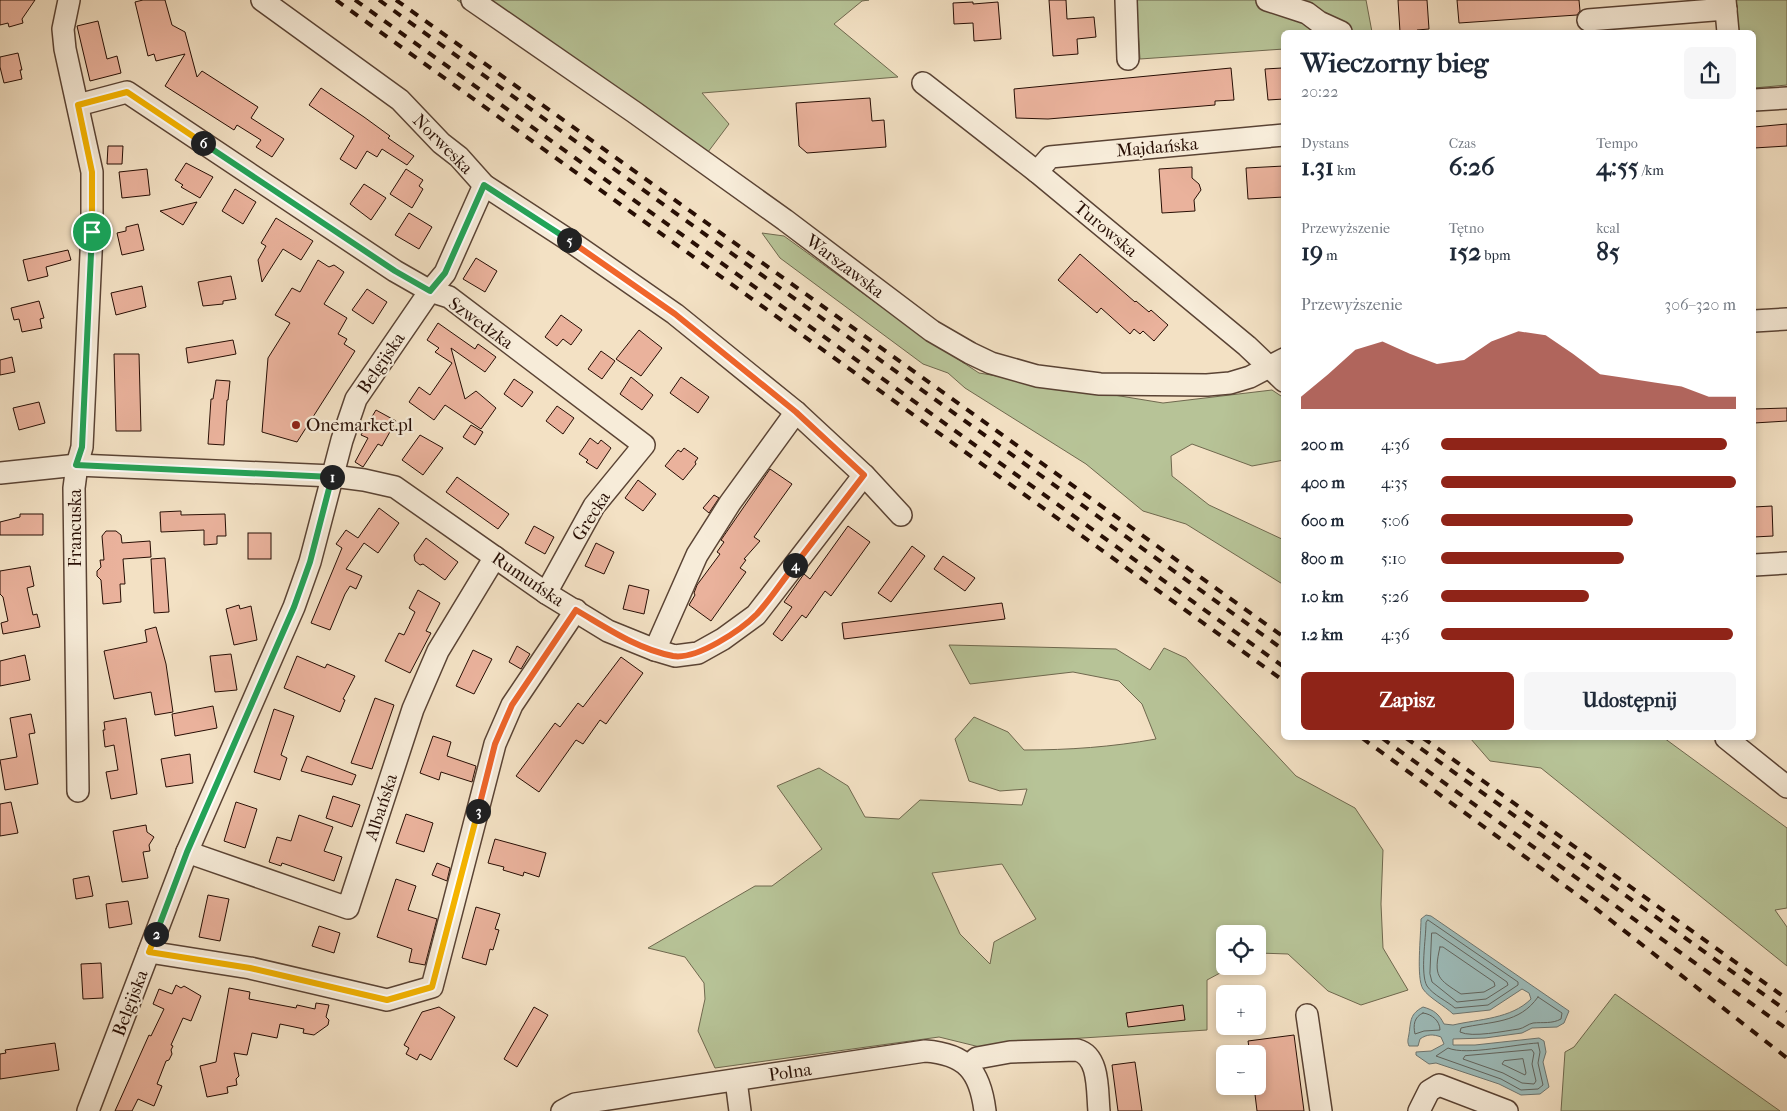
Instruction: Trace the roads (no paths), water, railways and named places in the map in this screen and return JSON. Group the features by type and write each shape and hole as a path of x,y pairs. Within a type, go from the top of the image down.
{"street":[{"name":"Francuska","path":"69,0 62,29 92,172 82,447 76,465 74,488 78,791"},
{"name":"Norweska","path":"262,0 400,100 441,143 459,157 484,185 570,241 675,314 796,412 864,475 902,515"},
{"name":"Warszawska","path":"472,0 634,112 785,220 932,331 991,363 1037,376 1100,384 1207,385 1230,383 1278,369"},
{"path":"1126,0 1128,59"},
{"path":"1267,0 1307,13 1319,22 1336,30"},
{"path":"1588,20 1725,5 1728,30"},
{"name":"Turowska","path":"923,82 1037,172 1247,346 1278,369"},
{"name":"Szwedzka","path":"78,105 127,92 395,271 430,291 449,298 644,445"},
{"path":"1756,100 1787,98"},
{"name":"Majdańska","path":"1037,172 1050,157 1281,135"},
{"name":"Belgijska","path":"88,1111 187,852 294,607 310,562 342,440 356,400 430,291 445,273 484,185"},
{"path":"1756,321 1787,319"},
{"path":"654,650 697,554 730,503 796,412"},
{"name":"Grecka","path":"546,593 594,506 644,445"},
{"name":"Rumuńska","path":"0,473 76,465 333,476 395,487 546,593 608,631 654,650 675,656 698,652 723,639 756,615 864,475"},
{"name":"Albańska","path":"187,852 348,908 413,709 438,651 495,557"},
{"path":"1756,565 1787,563"},
{"path":"149,952 250,968 387,1000 432,987 495,744 512,705 576,610"},
{"path":"1728,740 1787,787"},
{"path":"1307,1015 1321,1111"},
{"path":"985,1111 977,1076 968,1066 977,1058 1010,1052 1077,1050 1085,1052 1093,1061 1099,1111"},
{"name":"Polna","path":"562,1111 575,1104 924,1052 943,1052 962,1060 968,1066"},
{"path":"736,1080 740,1111"},
{"path":"1419,1111 1429,1092 1438,1085 1507,1111"}],"water":[{"path":"1426,915 1431,916 1569,1011 1564,1023 1557,1027 1532,1028 1522,1033 1485,1038 1453,1039 1453,1045 1475,1045 1539,1038 1544,1041 1546,1052 1543,1062 1549,1087 1540,1094 1521,1095 1499,1084 1436,1063 1429,1064 1416,1055 1416,1052 1431,1051 1444,1044 1441,1037 1428,1035 1420,1039 1418,1046 1409,1046 1408,1040 1412,1018 1423,1007 1436,1013 1444,1024 1453,1025 1514,1011 1531,999 1529,993 1522,989 1490,1010 1453,1014 1433,999 1423,989 1420,976 1421,919"}],"railway":[{"path":"336,0 1281,679"},
{"path":"355,0 1281,665"},
{"path":"379,0 1281,648"},
{"path":"396,0 1281,635"},
{"path":"1365,740 1590,904 1787,1058"},
{"path":"1385,740 1787,1029"},
{"path":"1409,740 1787,1011"},
{"path":"1426,740 1787,999"}],"place":[{"name":"Onemarket.pl","path":"296,425"}]}
